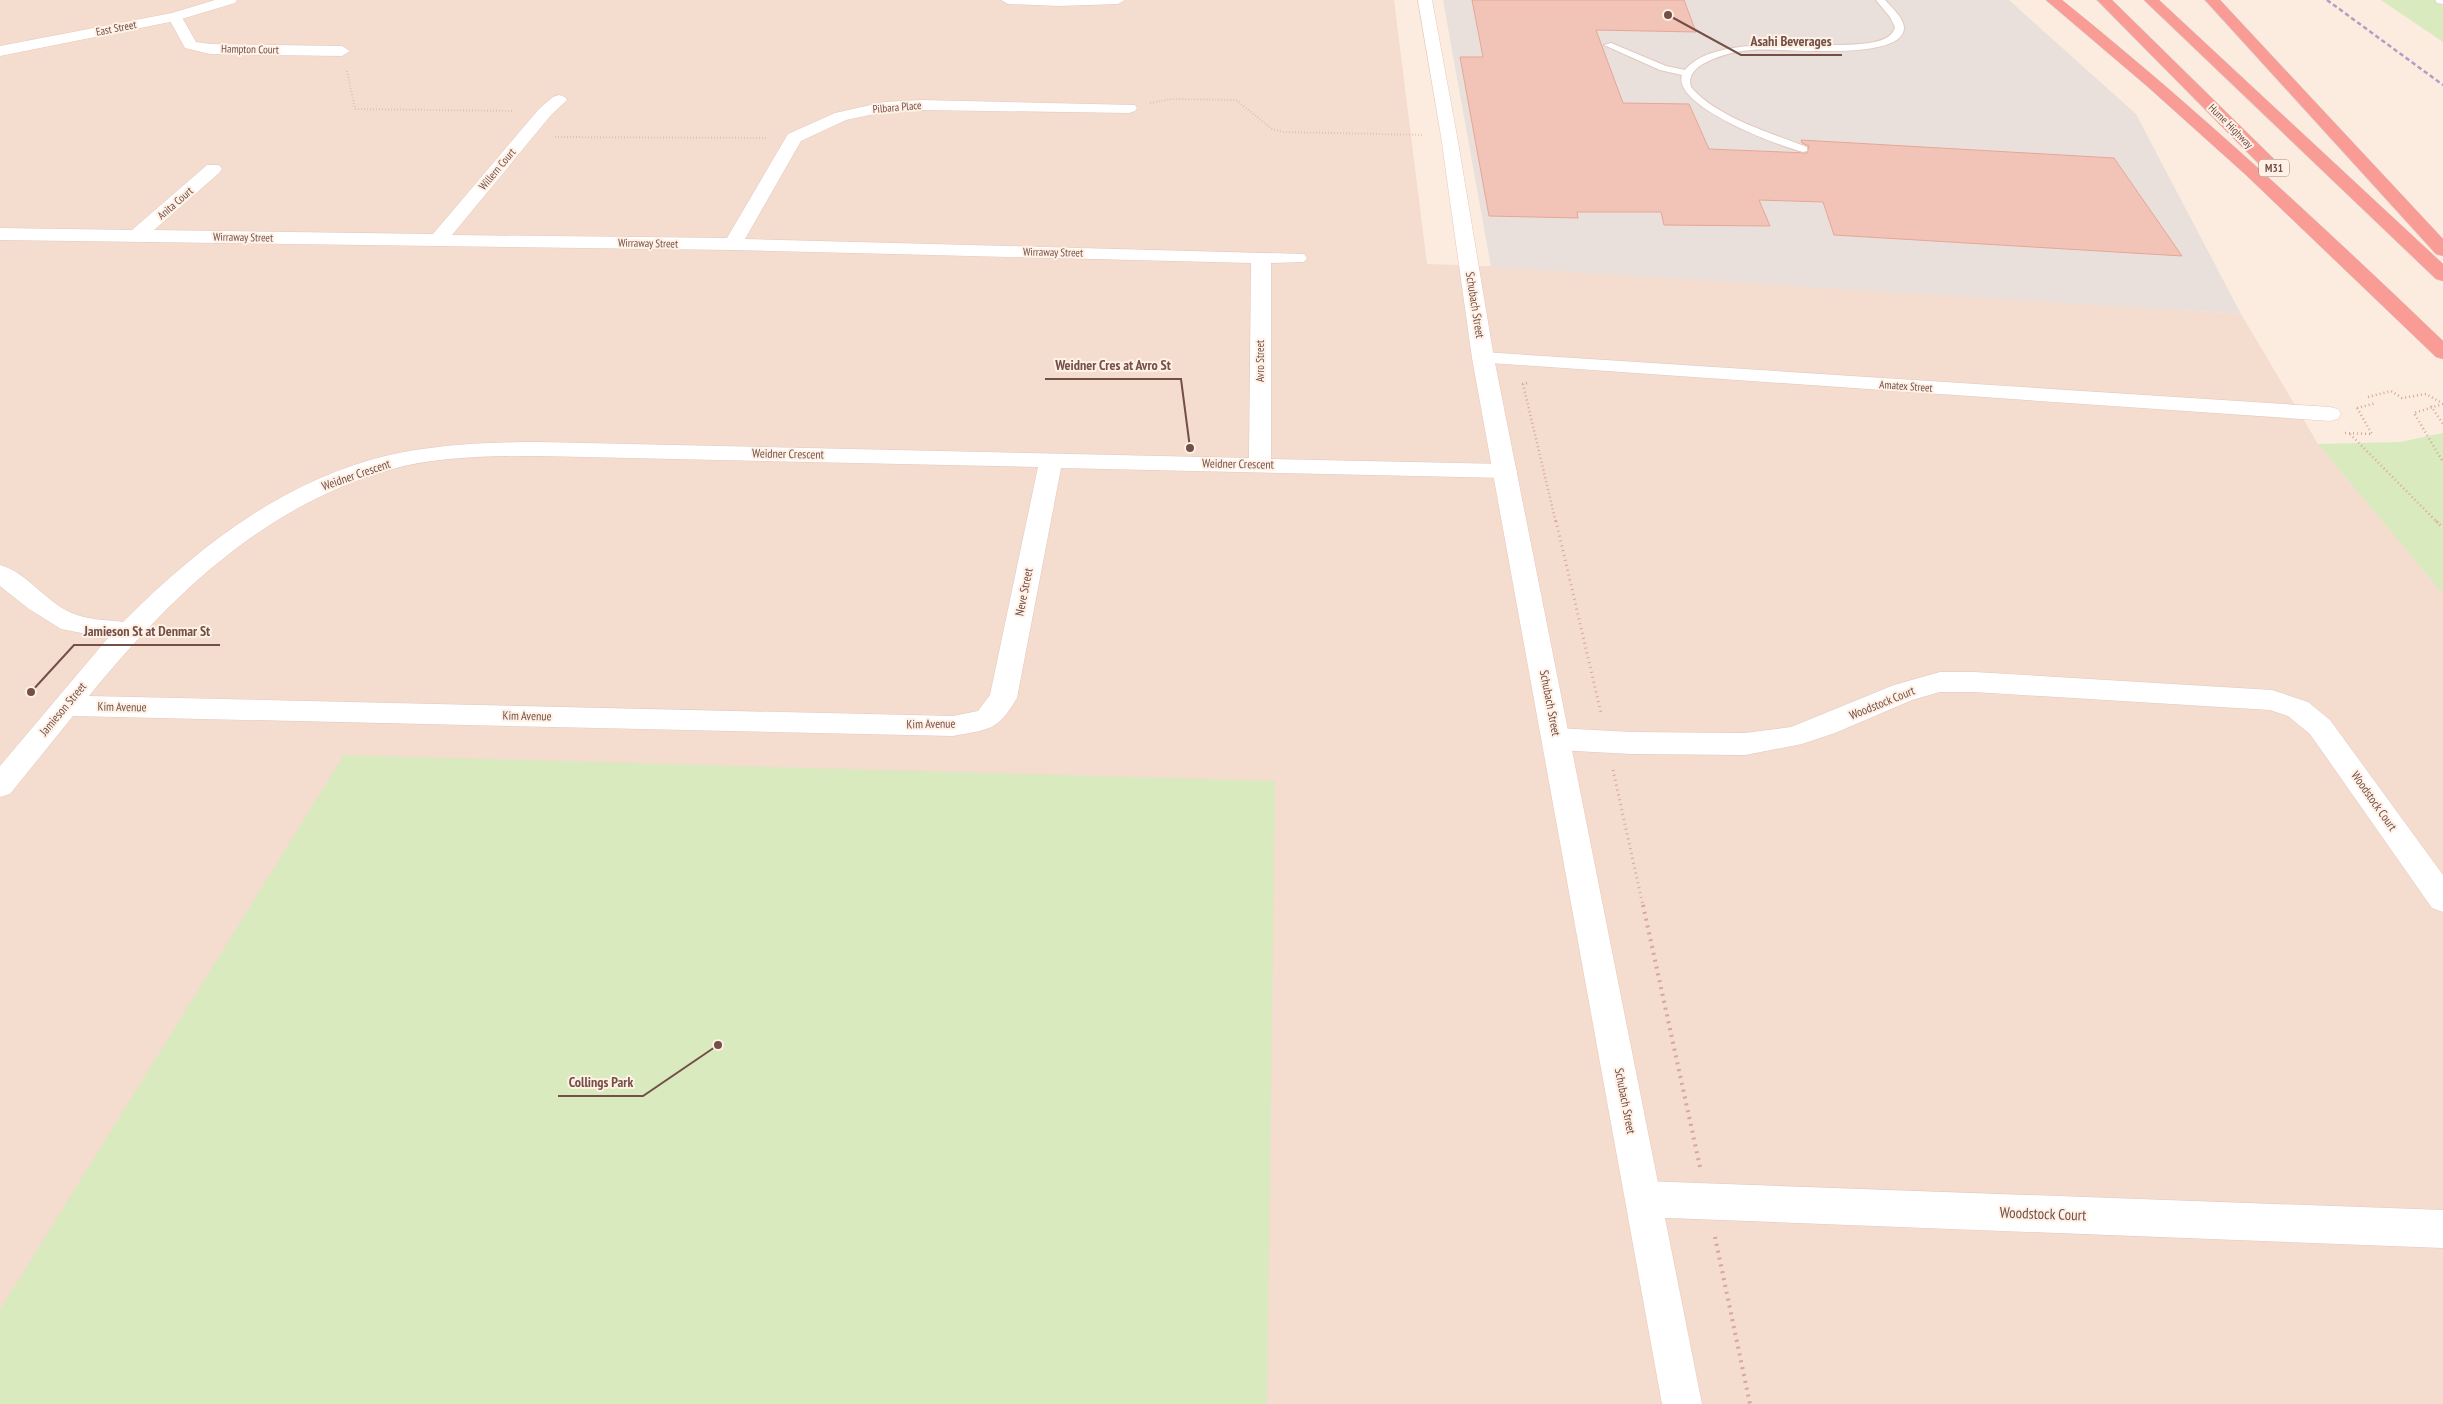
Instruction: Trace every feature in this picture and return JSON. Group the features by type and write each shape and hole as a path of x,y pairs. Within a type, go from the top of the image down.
{"highway":[{"path":"2053,0 2093,31 2296,211 2443,353"},
{"name":"Hume Highway","path":"2104,0 2443,336"},
{"path":"2151,0 2443,275"},
{"path":"2212,0 2443,250"}],"street":[{"name":"East Street","path":"0,51 175,17 230,0"},
{"path":"1008,0 1059,2 1118,0"},
{"name":"Schubach Street","path":"1425,0 1449,136 1483,358 1682,1404"},
{"name":"Hampton Court","path":"175,17 190,44 210,48 342,51"},
{"name":"Willern Court","path":"437,240 541,117 559,100"},
{"name":"Pilbara Place","path":"794,138 841,116 884,106 1129,108"},
{"path":"733,244 794,138"},
{"name":"Anita Court","path":"137,236 213,169"},
{"name":"Wirraway Street","path":"7,239 137,236 733,244 1297,258"},
{"name":"Avro Street","path":"1260,464 1261,257"},
{"name":"Amatex Street","path":"1483,358 2335,423"},
{"name":"Weidner Crescent","path":"127,632 192,568 248,526 285,503 334,481 382,464 429,455 492,449 540,449 1505,471"},
{"name":"Neve Street","path":"986,719 1003,698 1051,460"},
{"path":"0,572 38,603 70,623 127,632"},
{"name":"Jamieson Street","path":"0,786 127,632"},
{"name":"Woodstock Court","path":"1557,739 1608,742 1745,744 1792,737 1825,726 1904,692 1940,682 1974,682 2254,698 2302,704 2307,715 2326,735 2443,899"},
{"name":"Kim Avenue","path":"66,706 954,726 986,719"},
{"name":"Woodstock Court","path":"1644,1199 2443,1229"}],"lane":[{"path":"1803,149 1765,135 1699,100 1687,88 1685,79 1687,73 1700,62 1735,49 1855,48 1881,43 1898,34 1900,29 1899,24 1880,0"},
{"path":"1608,45 1663,68 1687,73"}],"path":[{"path":"342,51 355,109 541,117 554,137 794,138"},
{"path":"1129,108 1172,98 1236,100 1272,129 1283,132 1449,136"},
{"path":"1532,381 1523,384 1608,742 1750,1404"},
{"path":"2335,423 2349,434 2372,434 2357,408 2376,403 2368,397 2391,391 2402,398 2426,394 2443,404"},
{"path":"2443,404 2431,406 2414,413 2443,462"},
{"path":"2431,406 2443,424"},
{"path":"2335,423 2349,434 2443,528"}],"shaded area":[{"path":"0,0 1394,0 1427,264 1515,267 2241,314 2318,444 2443,594 2443,1404 0,1404"},
{"path":"1443,0 2009,0 2136,114 2241,314 1491,267"}],"green space":[{"path":"2381,0 2443,0 2443,42"},
{"path":"2443,433 2443,594 2318,444 2400,442"},
{"path":"344,755 1275,781 1267,1404 0,1404 0,1310"}],"building":[{"path":"1472,0 1684,0 1696,32 1596,30 1623,103 1689,104 1709,149 1807,153 1809,146 1802,143 1801,140 2114,158 2182,256 1834,235 1823,202 1759,200 1770,226 1664,225 1661,212 1577,212 1578,218 1489,216 1460,57 1483,57"}],"railway":[{"path":"2327,0 2443,85"}],"place":[{"name":"Asahi Beverages","path":"1668,15"},
{"name":"Weidner Cres at Avro St","path":"1190,448"},
{"name":"Jamieson St at Denmar St","path":"31,692"},
{"name":"Collings Park","path":"718,1045"}]}
